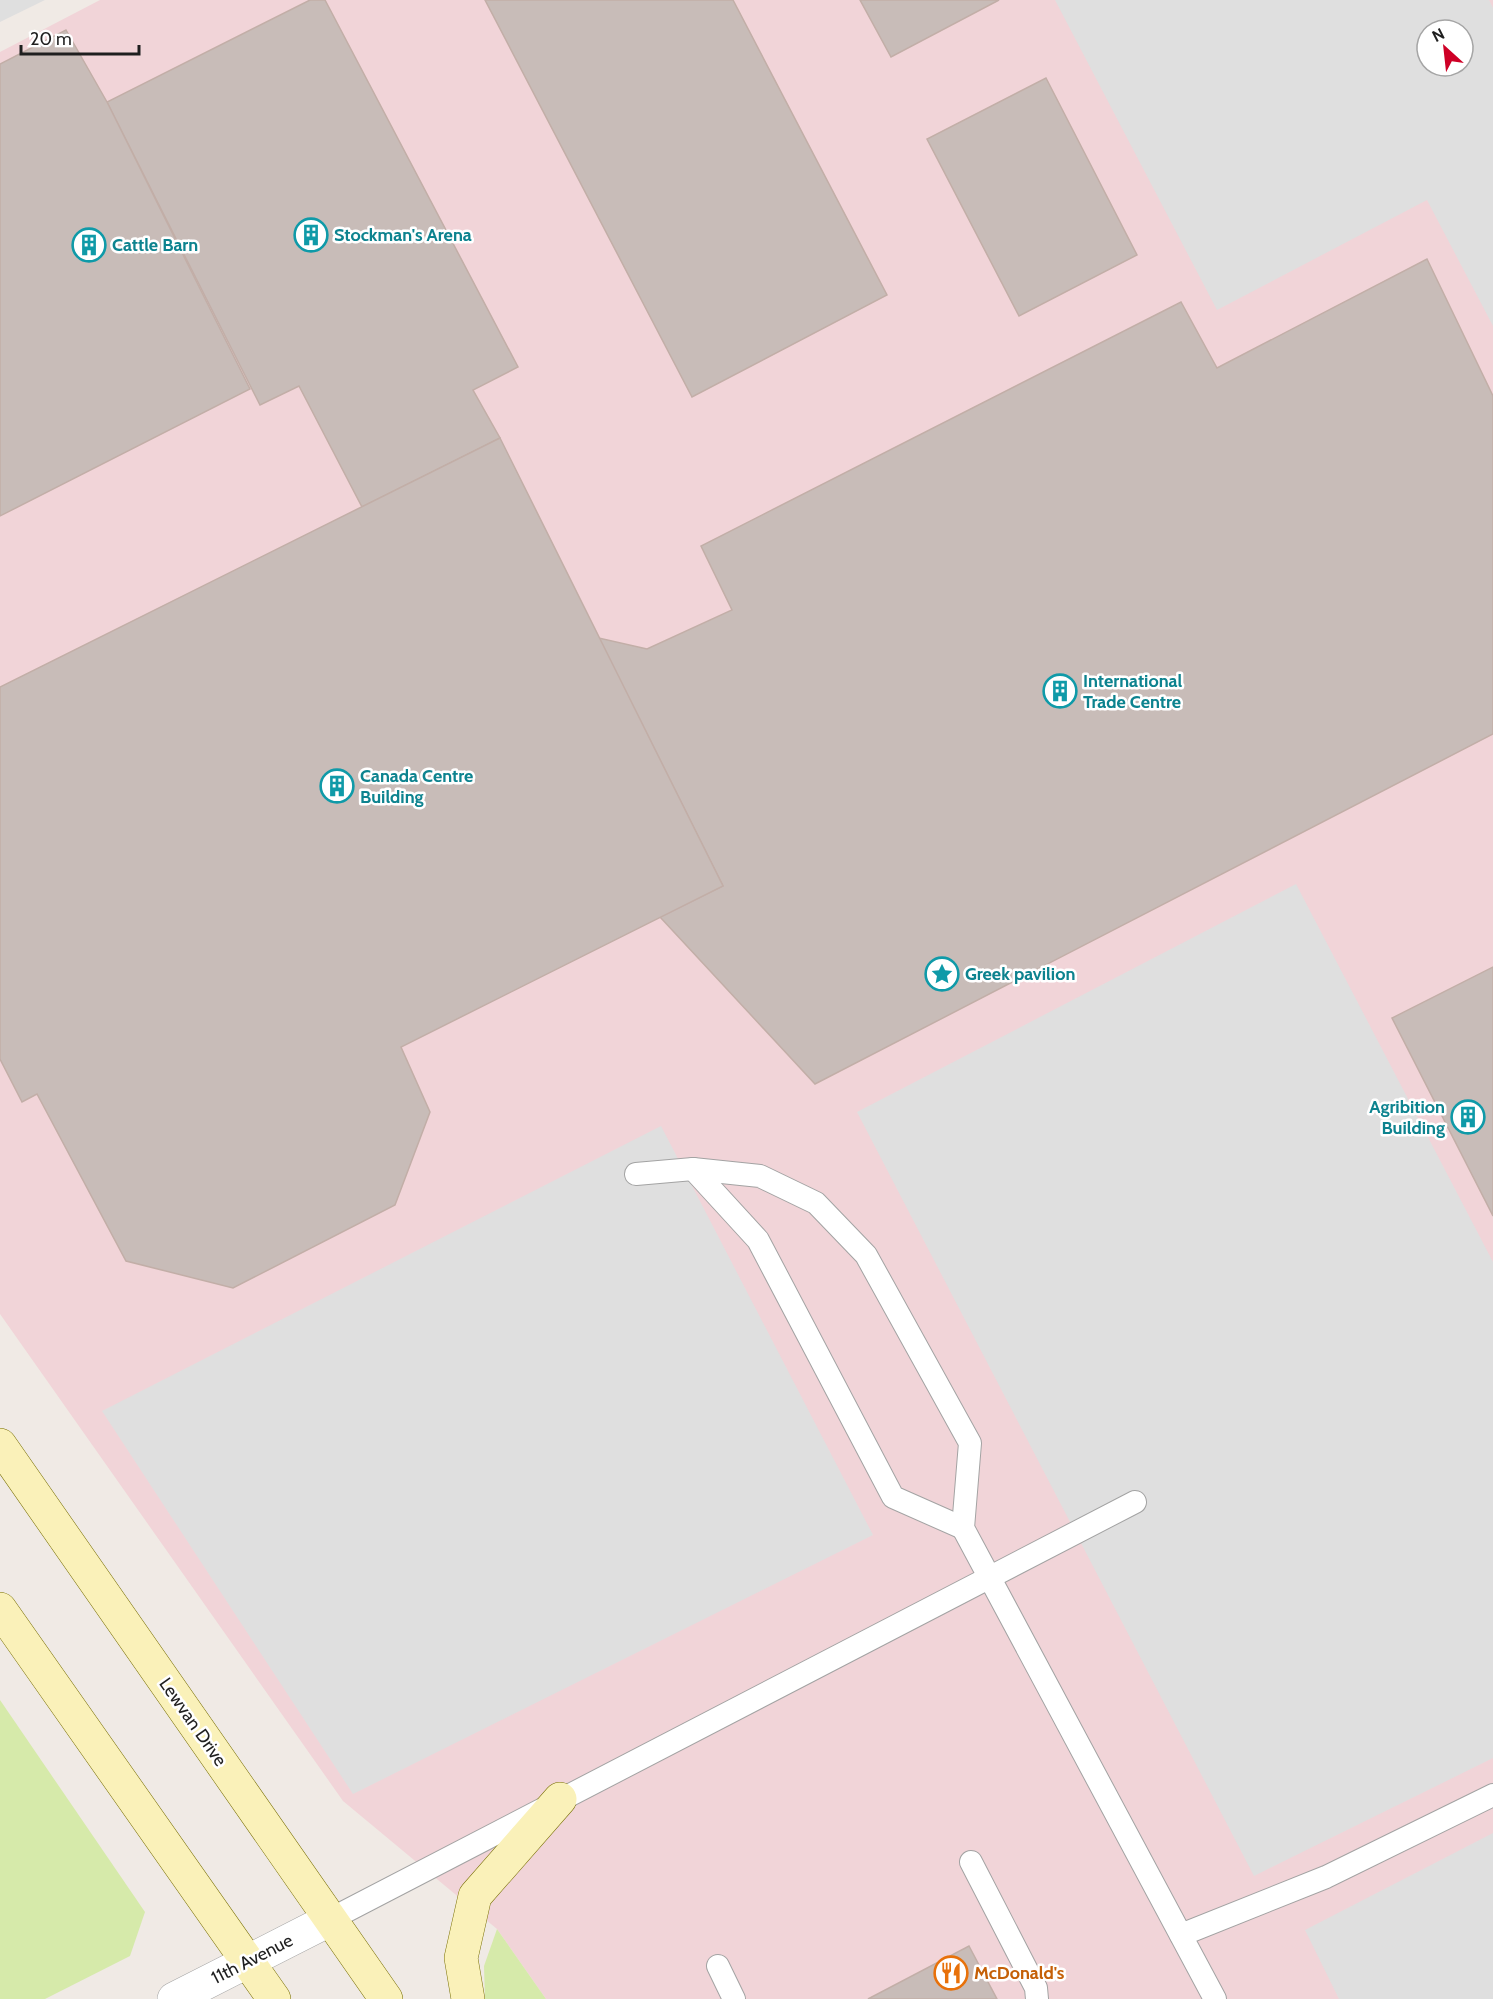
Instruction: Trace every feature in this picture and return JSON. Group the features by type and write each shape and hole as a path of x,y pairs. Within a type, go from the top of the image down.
{"main road":[{"name":"Lewvan Drive","path":"0,1445 386,1999"},
{"path":"0,1609 274,1999"},
{"path":"468,1999 460,1958 475,1896 560,1799"}],"street":[{"name":"11th Avenue","path":"174,1999 331,1919"}],"lane":[{"path":"693,1169 758,1240 893,1497 963,1528"},
{"path":"636,1174 693,1169 759,1176 816,1203 866,1255 970,1443 963,1528 1215,1999"},
{"path":"331,1919 1135,1502"},
{"path":"1181,1935 1326,1877 1493,1795"},
{"path":"971,1862 1036,1988 1036,1999"},
{"path":"718,1966 734,1999"}],"shaded area":[{"path":"0,0 45,0 0,22"},
{"path":"100,0 1493,0 1493,1999 546,1999 497,1929 343,1801 0,1314 0,52"},
{"path":"1055,0 1489,0 1493,8 1493,326 1427,200 1217,310"},
{"path":"1296,884 1493,1262 1493,1758 1254,1876 857,1112"},
{"path":"661,1126 873,1535 353,1794 102,1411"},
{"path":"1493,1833 1493,1999 1339,1999 1305,1930"}],"green space":[{"path":"0,1700 145,1912 130,1956 45,1999 0,1999"},
{"path":"497,1929 546,1999 485,1999 484,1966"}],"building":[{"name":"Stockman's Arena","path":"310,0 325,0 518,367 473,390 500,438 362,507 299,386 260,405 107,102"},
{"path":"485,0 733,0 887,295 692,397"},
{"path":"860,0 999,0 891,57"},
{"name":"Cattle Barn","path":"66,30 107,102 250,389 0,516 0,64"},
{"path":"1046,78 1137,255 1019,316 927,139"},
{"name":"International Trade Centre","path":"1427,259 1493,396 1493,734 815,1084 660,917 723,886 599,638 647,649 732,610 701,546 1181,302 1217,368"},
{"name":"Canada Centre Building","path":"500,438 723,886 401,1047 430,1112 395,1205 233,1288 126,1261 37,1094 22,1102 0,1059 0,687"},
{"name":"Agribition Building","path":"1493,967 1493,1216 1392,1018"},
{"name":"McDonald's","path":"969,1946 997,1999 868,1999"}],"place":[{"name":"Stockman's Arena","path":"311,235"},
{"name":"Cattle Barn","path":"89,245"},
{"name":"International Trade Centre","path":"1060,691"},
{"name":"Canada Centre Building","path":"337,786"},
{"name":"Greek pavilion","path":"942,974"},
{"name":"Agribition Building","path":"1468,1117"},
{"name":"McDonald's","path":"951,1973"}]}
